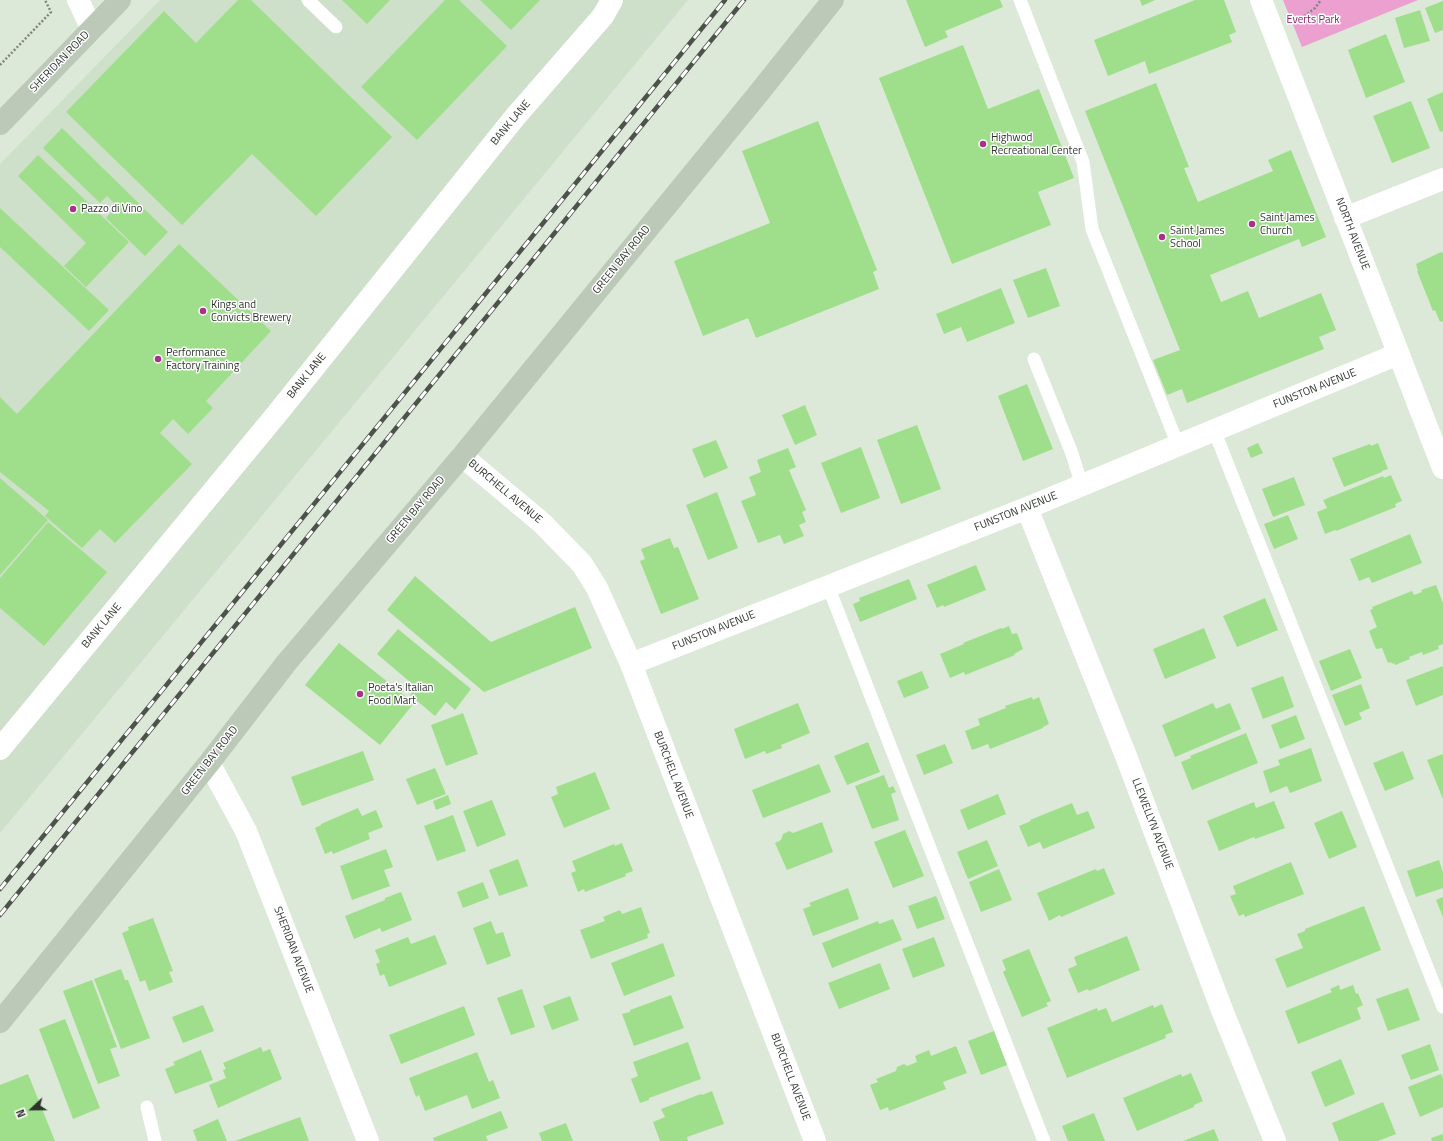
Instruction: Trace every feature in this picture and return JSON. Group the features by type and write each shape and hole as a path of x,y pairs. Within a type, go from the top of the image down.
{"street":[{"path":"78,0 92,29"},
{"name":"SHERIDAN ROAD","path":"0,124 120,0"},
{"name":"BANK LANE","path":"0,749 276,415 515,117 603,16 612,0"},
{"name":"GREEN BAY ROAD","path":"0,1022 209,763 287,662 462,456 754,100 833,0"},
{"name":"NORTH AVENUE","path":"1261,0 1443,468"},
{"path":"1346,218 1443,179"},
{"name":"FUNSTON AVENUE","path":"631,664 1027,508 1398,354"},
{"name":"BURCHELL AVENUE","path":"462,456 542,523 582,564 597,588 631,664 815,1141"},
{"name":"LLEWELLYN AVENUE","path":"1027,508 1126,756 1222,1010 1275,1141"},
{"name":"SHERIDAN AVENUE","path":"209,763 246,831 368,1141"}],"lane":[{"path":"308,0 336,27"},
{"path":"1020,0 1083,162 1092,229 1178,446"},
{"path":"1034,359 1071,451 1082,485"},
{"path":"1214,430 1443,1008"},
{"path":"828,586 1044,1141"},
{"path":"146,1107 155,1141"}],"path":[{"path":"0,65 51,12 45,0"},
{"path":"1292,21 1306,15 1315,8 1321,0"}],"shaded area":[{"path":"160,0 688,0 0,833 0,164"}],"green space":[{"name":"Everts Park","path":"1283,0 1418,0 1302,47"}],"building":[{"path":"238,0 251,0 392,137 316,216 252,154 182,225 66,112 164,11 196,43"},
{"path":"342,0 390,0 367,24"},
{"path":"445,0 459,0 507,46 417,140 361,87"},
{"path":"480,0 540,0 511,30"},
{"path":"906,0 1000,0 1003,7 945,31 948,37 925,47"},
{"path":"1140,0 1155,0 1142,6"},
{"path":"1195,0 1224,0 1236,32 1229,35 1232,42 1149,74 1145,61 1108,76 1094,40"},
{"path":"1443,1 1443,30 1435,33 1425,8"},
{"path":"1420,10 1430,41 1404,48 1395,18"},
{"path":"1386,34 1405,82 1366,98 1348,50"},
{"name":"Highwod Recreational Center","path":"963,45 988,109 1039,89 1074,178 1038,192 1051,225 952,264 879,78"},
{"name":"Saint James School","path":"1156,83 1189,167 1184,168 1198,202 1273,171 1268,160 1291,150 1326,237 1302,247 1299,239 1210,275 1221,302 1248,291 1259,318 1321,293 1336,330 1319,337 1324,349 1187,403 1182,389 1167,395 1153,360 1180,350 1085,111"},
{"path":"1443,92 1443,131 1440,132 1427,99"},
{"path":"1411,101 1430,148 1392,163 1373,116"},
{"path":"818,121 877,270 873,272 879,289 756,338 748,318 703,336 674,261 770,223 742,151"},
{"path":"62,128 168,232 145,256 106,218 117,206 107,196 100,203 43,148"},
{"name":"Pazzo di Vino","path":"38,155 129,242 86,287 64,266 86,243 18,176"},
{"path":"0,208 109,310 89,331 0,247"},
{"path":"179,244 271,331 206,401 213,408 188,434 173,419 160,433 192,464 115,543 100,529 82,548 45,516 49,511 0,472 0,397 17,414"},
{"path":"1441,252 1443,253 1443,321 1440,322 1435,310 1433,311 1417,271 1416,264"},
{"path":"1046,268 1060,306 1028,318 1013,280"},
{"path":"1001,288 1015,323 967,342 961,327 944,334 936,314"},
{"path":"1027,384 1053,449 1023,461 998,396"},
{"path":"805,405 817,435 795,445 782,415"},
{"path":"917,425 941,489 901,504 877,440"},
{"path":"716,440 728,468 704,478 692,449"},
{"path":"1258,443 1263,453 1251,458 1247,448"},
{"path":"1378,443 1388,469 1344,487 1332,458 1370,444 1371,446"},
{"path":"861,447 880,498 841,513 821,463"},
{"path":"788,448 796,467 789,470 806,510 802,512 806,522 799,525 804,536 784,544 780,535 758,543 741,501 756,495 749,477 761,472 757,460"},
{"path":"1391,475 1402,501 1395,504 1396,507 1325,534 1317,512 1327,508 1323,500 1383,476 1384,478"},
{"path":"1294,477 1305,505 1273,517 1262,489"},
{"path":"0,478 48,520 0,575"},
{"path":"717,492 738,548 708,560 686,505"},
{"path":"1288,515 1298,539 1274,549 1264,524"},
{"path":"48,522 107,572 44,646 0,608 0,578"},
{"path":"1410,534 1422,563 1372,583 1369,577 1359,581 1350,559"},
{"path":"670,538 674,548 678,547 699,599 661,614 640,561 645,559 641,549"},
{"path":"976,565 986,590 944,607 943,605 937,608 927,585"},
{"path":"415,576 491,642 575,607 592,648 484,692 387,610"},
{"path":"909,579 917,599 860,622 853,604 860,601 859,598"},
{"path":"1436,585 1443,603 1443,644 1438,646 1439,649 1423,655 1422,652 1395,665 1391,662 1388,663 1382,648 1376,649 1369,631 1377,627 1370,610 1373,609 1372,607 1412,591 1414,595 1422,592 1421,590"},
{"path":"1265,598 1278,630 1237,647 1223,616"},
{"path":"1009,626 1012,634 1017,633 1023,649 1014,654 1015,655 965,675 964,672 950,678 940,654 964,644 963,643"},
{"path":"1204,628 1216,658 1165,679 1153,649"},
{"path":"398,629 471,689 455,710 446,702 435,716 410,695 416,687 377,654"},
{"name":"Poeta's Italian Food Mart","path":"339,643 414,703 380,745 305,685"},
{"path":"1350,649 1362,678 1331,691 1319,661"},
{"path":"1443,666 1443,695 1416,706 1406,680"},
{"path":"922,671 929,688 904,698 897,681"},
{"path":"1283,676 1294,707 1263,719 1251,688"},
{"path":"1361,684 1370,708 1359,713 1362,719 1345,726 1332,695"},
{"path":"1032,697 1033,700 1039,697 1049,724 1043,728 990,749 988,744 972,750 965,731 980,725 978,719 1006,708 1005,706"},
{"path":"798,703 810,733 781,745 782,748 766,754 765,751 745,759 734,729"},
{"path":"1213,703 1216,709 1230,703 1241,729 1175,757 1162,725"},
{"path":"463,713 478,754 446,766 431,725"},
{"path":"1296,715 1305,739 1280,749 1271,725"},
{"path":"1246,733 1258,763 1192,790 1181,762 1191,758 1190,756"},
{"path":"868,742 880,772 847,785 834,756"},
{"path":"945,744 953,763 924,775 916,755"},
{"path":"1311,748 1322,781 1290,793 1287,786 1270,793 1263,771 1280,765 1278,760"},
{"path":"363,751 374,780 302,806 291,777"},
{"path":"1403,751 1414,779 1385,791 1373,763"},
{"path":"1443,754 1443,799 1427,760"},
{"path":"819,764 831,792 763,818 752,790"},
{"path":"435,768 446,794 417,805 406,779"},
{"path":"595,772 610,809 564,828 551,797 558,794 556,787"},
{"path":"884,775 889,788 893,786 896,792 891,794 899,820 872,829 855,786"},
{"path":"998,794 1006,814 968,830 960,810"},
{"path":"448,795 451,804 436,810 433,801"},
{"path":"492,800 506,835 477,847 463,811"},
{"path":"1274,801 1285,828 1255,839 1254,837 1219,851 1207,821 1254,802 1256,808"},
{"path":"1072,803 1077,815 1088,811 1095,828 1043,849 1040,842 1028,847 1019,826"},
{"path":"358,808 362,816 376,810 383,827 368,833 370,839 333,854 332,851 325,854 315,828"},
{"path":"1342,811 1357,847 1329,859 1314,823"},
{"path":"453,815 466,851 437,861 424,826"},
{"path":"822,822 833,852 787,870 775,843 781,840 783,834 789,831 793,833"},
{"path":"905,830 924,876 893,888 874,842"},
{"path":"987,840 998,866 968,879 957,852"},
{"path":"622,843 633,871 625,874 626,876 585,892 584,889 578,892 571,873 576,871 572,861 614,844 615,846"},
{"path":"386,849 393,867 384,870 390,886 352,900 340,866"},
{"path":"518,859 528,886 499,896 489,870"},
{"path":"1439,860 1443,873 1443,888 1416,897 1407,871"},
{"path":"1291,862 1304,894 1245,917 1244,914 1239,916 1230,896 1236,894 1233,886"},
{"path":"1104,868 1115,894 1061,917 1060,915 1049,921 1037,893 1096,869 1097,871"},
{"path":"999,869 1012,900 981,912 969,882"},
{"path":"483,882 489,898 463,908 457,892"},
{"path":"848,888 859,919 813,936 803,909 811,906 809,903"},
{"path":"401,892 412,920 382,932 380,928 354,939 345,916"},
{"path":"936,896 945,919 917,929 908,906"},
{"path":"1443,897 1443,917 1436,900"},
{"path":"1364,906 1381,950 1287,988 1275,959 1303,948 1297,934 1305,931 1305,929"},
{"path":"641,907 650,933 647,934 648,938 591,959 580,930 605,921 603,917 620,910 622,914"},
{"path":"153,918 173,971 169,972 173,982 149,991 145,980 140,982 122,933 129,930 128,927"},
{"path":"893,919 902,940 832,968 822,943 878,921 879,924"},
{"path":"491,921 496,934 503,932 511,956 487,965 473,928"},
{"path":"435,935 447,964 389,987 384,974 380,976 376,964 380,962 375,950 408,937 411,944"},
{"path":"1127,936 1140,970 1089,991 1088,989 1078,993 1068,969 1077,965 1074,957"},
{"path":"934,937 945,966 913,978 902,949"},
{"path":"663,943 675,976 624,996 611,963"},
{"path":"1029,949 1051,1001 1046,1003 1048,1006 1022,1017 1003,972 1006,970 1002,960"},
{"path":"880,963 890,989 839,1009 828,983"},
{"path":"121,969 125,980 128,980 150,1038 121,1049 94,979"},
{"path":"92,980 117,1047 110,1049 120,1076 98,1084 63,991"},
{"path":"1339,985 1340,990 1353,985 1356,994 1358,993 1363,1005 1357,1008 1361,1019 1298,1044 1285,1011 1332,992 1330,989"},
{"path":"1408,988 1420,1020 1388,1031 1376,999"},
{"path":"522,989 535,1027 511,1035 497,998"},
{"path":"671,995 684,1028 634,1046 622,1014"},
{"path":"570,996 579,1020 552,1030 543,1006"},
{"path":"1162,1004 1173,1032 1165,1035 1166,1038 1067,1078 1047,1028 1097,1008 1098,1011 1106,1008 1112,1022 1153,1005 1154,1008"},
{"path":"203,1005 214,1031 183,1043 172,1017"},
{"path":"464,1006 475,1035 401,1064 389,1035"},
{"path":"65,1019 100,1108 73,1119 39,1029"},
{"path":"994,1031 1007,1065 981,1075 968,1041"},
{"path":"688,1042 701,1079 649,1098 649,1100 640,1103 631,1079 638,1076 633,1062"},
{"path":"1430,1044 1439,1070 1411,1080 1401,1055"},
{"path":"956,1046 967,1073 943,1082 946,1089 889,1111 888,1107 880,1110 870,1085 878,1082 876,1079 896,1071 897,1067 904,1064 907,1066 917,1062 915,1056 929,1050 931,1056"},
{"path":"261,1047 263,1052 270,1049 282,1079 218,1108 209,1085 226,1078 223,1070 226,1069 223,1063"},
{"path":"201,1050 213,1080 175,1094 165,1069 175,1065 173,1062"},
{"path":"477,1052 489,1082 493,1080 500,1098 472,1109 467,1095 425,1111 419,1095 416,1097 409,1078"},
{"path":"1341,1059 1355,1094 1325,1107 1311,1072"},
{"path":"1191,1073 1203,1101 1194,1105 1194,1107 1137,1131 1123,1098 1181,1074 1182,1077"},
{"path":"28,1074 55,1141 0,1141 0,1085"},
{"path":"1441,1074 1443,1078 1443,1107 1420,1117 1408,1087"},
{"path":"712,1091 724,1124 687,1137 688,1141 660,1141 653,1122 665,1117 661,1109"},
{"path":"1383,1102 1396,1134 1378,1141 1339,1141 1332,1123"},
{"path":"501,1111 508,1128 486,1136 488,1141 434,1141 433,1138"},
{"path":"1094,1113 1105,1141 1068,1141 1062,1126"},
{"path":"300,1117 309,1141 235,1141"},
{"path":"218,1119 227,1141 197,1141 193,1130"},
{"path":"566,1123 573,1141 542,1141 539,1133"},
{"path":"1214,1129 1219,1141 1183,1141"},
{"path":"1443,1134 1443,1141 1432,1141 1431,1138"}],"railway":[{"path":"0,889 725,0"},
{"path":"0,915 744,0"}],"place":[{"name":"Highwod Recreational Center","path":"983,144"},
{"name":"Pazzo di Vino","path":"73,209"},
{"name":"Saint James Church","path":"1252,224"},
{"name":"Saint James School","path":"1162,237"},
{"name":"Kings and Convicts Brewery","path":"203,311"},
{"name":"Performance Factory Training","path":"158,359"},
{"name":"Poeta's Italian Food Mart","path":"360,694"}]}
